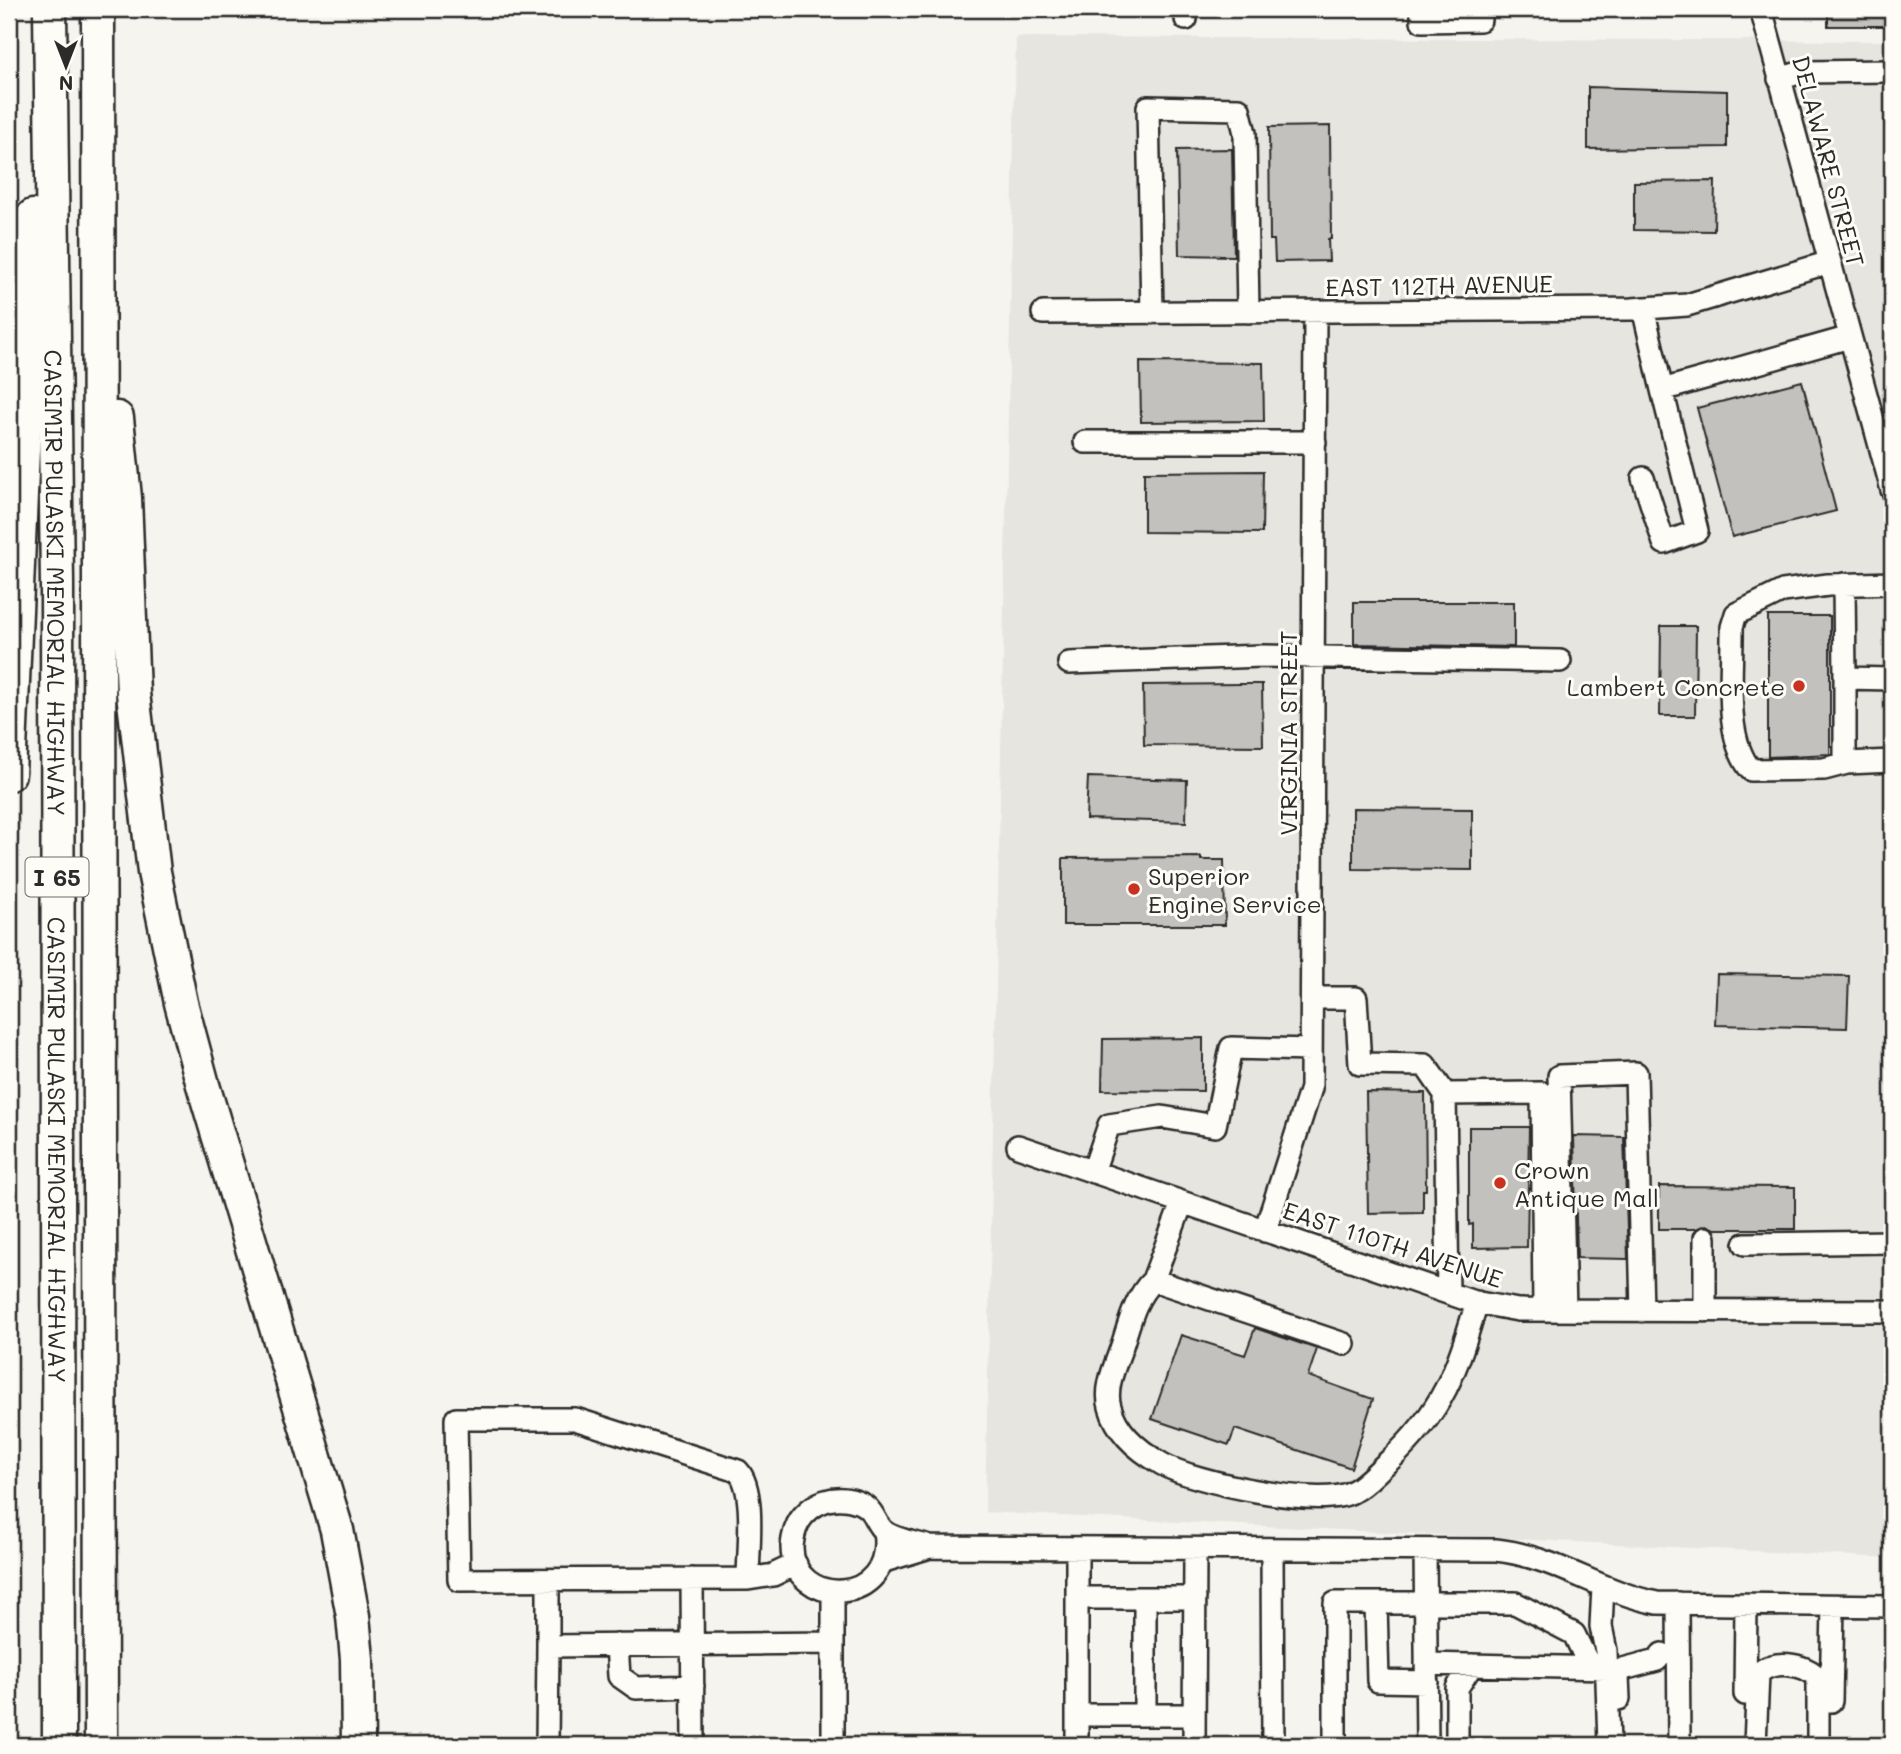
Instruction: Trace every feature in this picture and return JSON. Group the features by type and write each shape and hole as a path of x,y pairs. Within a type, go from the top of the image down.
{"highway":[{"path":"9,774 14,714 31,246 48,9"},
{"name":"CASIMIR PULASKI MEMORIAL HIGHWAY","path":"48,9 57,598 60,1745"},
{"name":"CASIMIR PULASKI MEMORIAL HIGHWAY","path":"98,9 101,1745"},
{"path":"99,247 125,498 133,693 154,872 176,981 203,1085 337,1530 353,1616 357,1660 358,1745"}],"street":[{"path":"1422,9 1422,21 1480,20 1480,9"},
{"name":"DELAWARE STREET","path":"1761,9 1892,490"},
{"path":"1779,79 1802,72 1892,71"},
{"path":"1152,313 1148,107 1239,109 1245,133 1248,312"},
{"name":"EAST 112TH AVENUE","path":"1043,313 1643,308 1687,305 1830,261"},
{"path":"1643,308 1697,531 1664,544 1643,478"},
{"name":"VIRGINIA STREET","path":"1265,1231 1311,1088 1315,312"},
{"path":"1662,390 1850,337"},
{"path":"1085,442 1315,442"},
{"path":"1892,583 1844,584 1783,591 1737,614 1732,627 1733,726 1739,756 1751,770 1824,769 1845,763 1892,761"},
{"path":"1844,584 1845,763"},
{"path":"1069,663 1262,656 1313,659 1560,661"},
{"path":"1846,678 1892,679"},
{"path":"1312,998 1356,998 1360,1064 1425,1065 1444,1094 1448,1293"},
{"path":"1093,1172 1109,1125 1162,1116 1215,1126 1231,1048 1311,1050"},
{"path":"1555,1310 1552,1170 1559,1076 1636,1073 1642,1311"},
{"path":"1444,1094 1542,1093 1552,1170"},
{"name":"EAST 110TH AVENUE","path":"1018,1146 1448,1293 1518,1310 1892,1311"},
{"path":"1182,1203 1153,1280 1140,1294 1108,1387 1108,1403 1121,1431 1135,1446 1163,1465 1207,1481 1302,1498 1350,1493 1398,1452 1429,1420 1462,1352 1477,1302"},
{"path":"1705,1238 1705,1311"},
{"path":"1745,1244 1892,1242"},
{"path":"1153,1280 1344,1344"},
{"path":"748,1578 748,1494 743,1476 738,1471 575,1419 456,1419 459,1580 748,1578 773,1575 796,1564"},
{"path":"839,1498 860,1504 877,1518 884,1531 884,1561 876,1575 864,1585 849,1591 833,1592 818,1587 805,1578 796,1564 792,1549 793,1533 805,1513 824,1501 839,1498"},
{"path":"884,1531 930,1547"},
{"path":"884,1561 930,1547 1513,1552 1550,1562 1603,1587 1639,1599 1746,1605 1892,1606"},
{"path":"1077,1549 1077,1745"},
{"path":"1194,1745 1195,1550"},
{"path":"1425,1550 1427,1745"},
{"path":"1272,1551 1273,1745"},
{"path":"692,1579 693,1745"},
{"path":"547,1745 548,1580"},
{"path":"1603,1587 1601,1662 1609,1745"},
{"path":"833,1592 833,1745"},
{"path":"1077,1598 1195,1598"},
{"path":"1145,1598 1145,1715"},
{"path":"1376,1603 1378,1681 1472,1665 1601,1662 1670,1650"},
{"path":"1678,1603 1670,1650 1679,1745"},
{"path":"1335,1745 1335,1604 1515,1604 1574,1634 1601,1662"},
{"path":"1745,1745 1746,1605"},
{"path":"1831,1745 1833,1607"},
{"path":"548,1646 833,1643"},
{"path":"617,1645 619,1676 629,1685 693,1686"},
{"path":"1620,1745 1618,1676 1623,1669 1657,1660 1670,1650"},
{"path":"1745,1655 1832,1655"},
{"path":"1457,1745 1457,1688 1472,1665"},
{"path":"1755,1745 1756,1686 1762,1670 1782,1665 1800,1666 1811,1670 1818,1678 1818,1745"},
{"path":"1077,1714 1194,1716"}],"shaded area":[{"path":"1016,37 1892,41 1892,1558 985,1512"}],"building":[{"path":"1828,10 1892,10 1892,26 1828,26"},
{"path":"1588,87 1727,91 1727,147 1588,149"},
{"path":"1330,126 1329,261 1275,262 1274,240 1270,240 1269,127"},
{"path":"1232,149 1234,256 1179,255 1177,150"},
{"path":"1715,181 1714,231 1634,230 1634,182"},
{"path":"1140,362 1263,363 1264,421 1141,422"},
{"path":"1802,381 1836,511 1732,537 1697,408"},
{"path":"1263,471 1262,533 1144,532 1144,472"},
{"path":"1354,602 1514,602 1514,647 1354,644"},
{"name":"Lambert Concrete","path":"1768,616 1830,616 1830,754 1768,757"},
{"path":"1661,626 1696,626 1695,716 1660,716"},
{"path":"1262,684 1263,746 1144,745 1143,685"},
{"path":"1088,777 1187,780 1186,822 1086,819"},
{"path":"1353,808 1472,809 1472,870 1353,869"},
{"path":"1201,857 1201,860 1224,860 1225,925 1063,925 1063,858"},
{"path":"1717,974 1849,976 1847,1028 1715,1025"},
{"path":"1203,1038 1203,1091 1102,1090 1103,1039"},
{"path":"1366,1092 1425,1093 1426,1190 1423,1190 1423,1212 1368,1213"},
{"path":"1469,1127 1529,1127 1527,1247 1473,1248 1473,1224 1469,1225"},
{"path":"1574,1136 1624,1137 1628,1259 1577,1258"},
{"path":"1659,1186 1795,1187 1795,1229 1714,1229 1706,1225 1696,1229 1659,1229"},
{"path":"1255,1328 1317,1349 1308,1376 1373,1399 1351,1468 1235,1429 1229,1445 1152,1419 1181,1335 1245,1355"}],"place":[{"name":"Lambert Concrete","path":"1799,686"},
{"name":"Superior Engine Service","path":"1134,889"},
{"name":"Crown Antique Mall","path":"1500,1183"}]}
